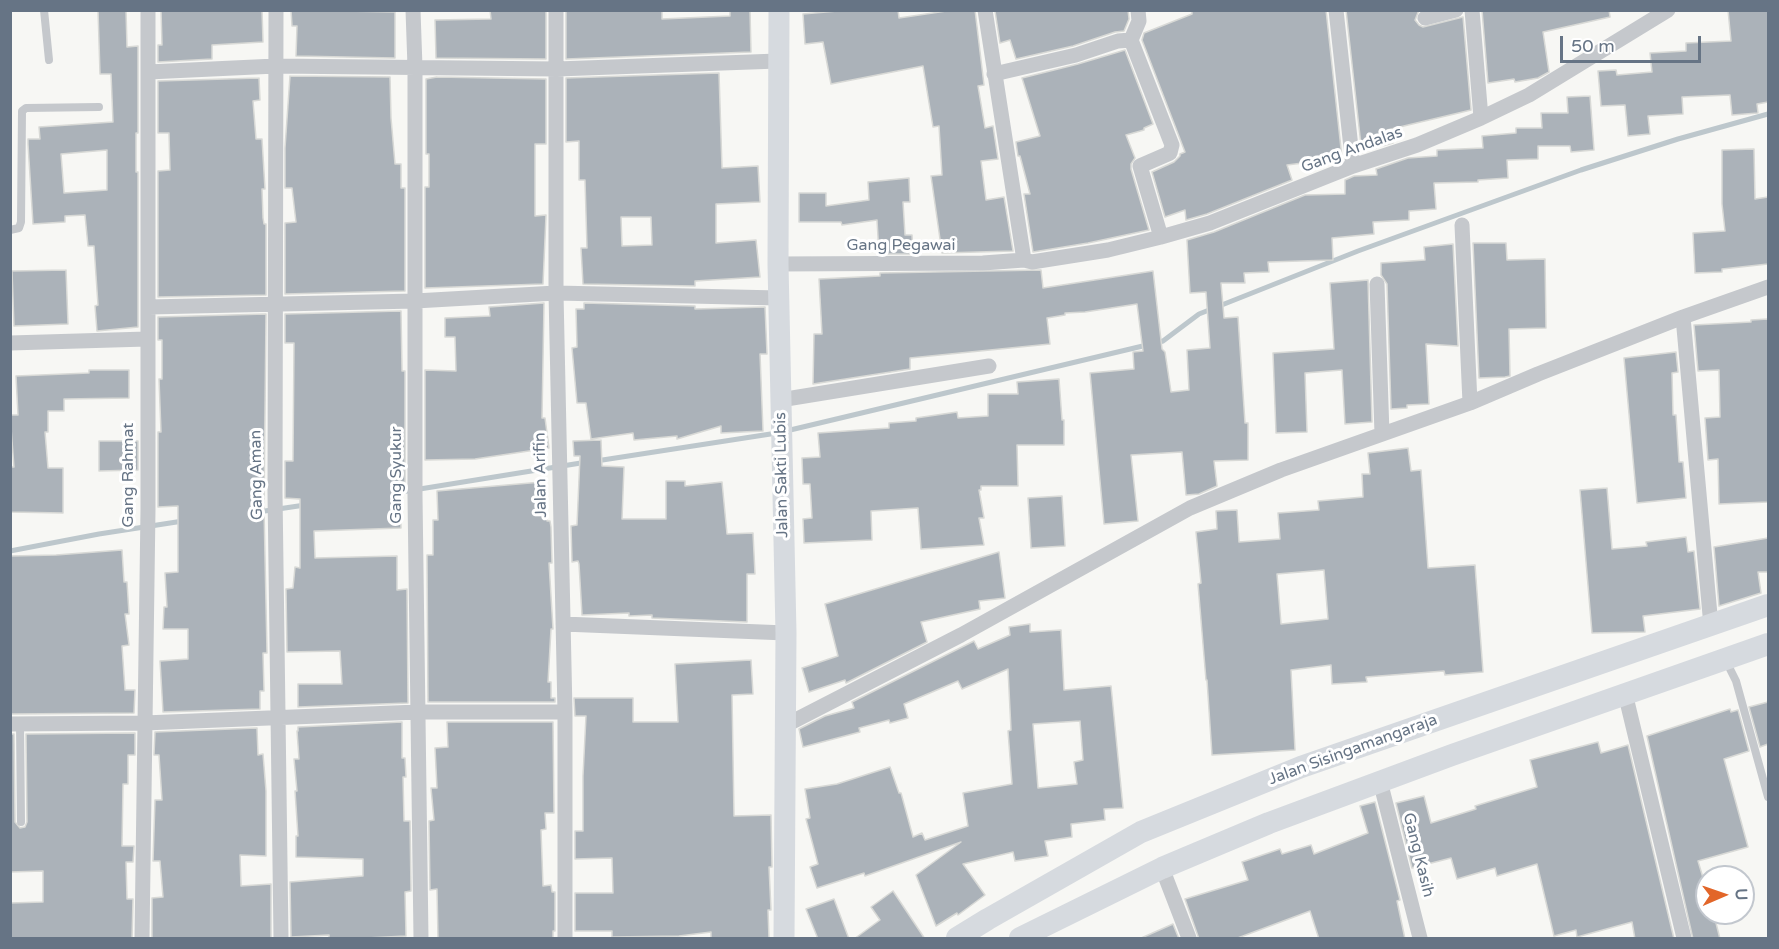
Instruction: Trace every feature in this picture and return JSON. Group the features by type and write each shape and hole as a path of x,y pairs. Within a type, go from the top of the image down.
{"main road":[{"name":"Jalan Sisingamangaraja","path":"957,939 1141,832 1300,767 1768,605"},
{"path":"1020,939 1162,868 1269,823 1624,693 1768,644"}],"street":[{"name":"Gang Rahmat","path":"142,939 148,509 148,10"},
{"name":"Gang Aman","path":"276,10 274,492 280,939"},
{"name":"Gang Syukur","path":"414,10 415,496 421,939"},
{"name":"Jalan Arifin","path":"556,10 556,292 565,712 565,939"},
{"name":"Jalan Sakti Lubis","path":"779,10 780,448 786,633 784,939"},
{"path":"985,10 1024,260"},
{"path":"1138,10 1139,21 1131,40 1172,145 1170,153 1142,163 1140,168 1161,237"},
{"path":"1336,10 1353,166"},
{"path":"1425,18 1456,10"},
{"path":"1472,10 1481,118"},
{"name":"Gang Andalas","path":"1024,260 1032,262 1108,250 1210,223 1353,166 1417,145 1529,95 1668,10"},
{"path":"994,74 1076,55 1118,41 1131,40"},
{"path":"148,72 276,66 557,69 778,61"},
{"path":"1462,225 1470,403"},
{"name":"Gang Pegawai","path":"778,264 983,263 1024,260"},
{"path":"1377,284 1382,434"},
{"path":"786,725 961,635 1190,508 1281,470 1470,403 1683,317 1768,288"},
{"path":"149,307 415,301 556,292 779,298"},
{"path":"1683,317 1711,626"},
{"path":"10,343 147,339"},
{"path":"781,404 989,366"},
{"path":"563,624 786,633"},
{"path":"1624,693 1684,939"},
{"path":"15,724 144,723 418,712 565,712"},
{"name":"Gang Kasih","path":"1380,781 1420,939"},
{"path":"1162,868 1189,939"}],"lane":[{"path":"44,10 49,60"},
{"path":"10,230 19,228 21,222 20,128 22,111 26,108 99,107"},
{"path":"1724,659 1736,681 1768,797"},
{"path":"15,724 21,822"}],"building":[{"path":"98,10 126,10 127,47 138,46 136,172 138,172 138,327 97,331 95,306 98,305 94,246 88,246 85,215 65,216 65,222 33,224 28,139 40,139 39,127 113,122 111,74 100,74","holes":["107,150 107,190 64,193 61,154"]},
{"path":"161,10 262,10 263,42 212,45 212,59 158,62 158,45 162,45"},
{"path":"291,10 395,12 395,58 296,56 297,26 292,26"},
{"path":"490,10 546,10 546,59 436,58 435,20 491,19"},
{"path":"566,10 662,10 662,19 730,16 730,11 750,11 751,52 566,59"},
{"path":"849,10 898,10 899,18 953,10 975,10 984,85 978,86 985,128 993,126 998,159 981,161 986,200 1004,197 1013,251 942,253 931,176 942,175 939,126 933,127 923,66 831,84 823,42 805,44 803,14"},
{"path":"1128,10 1129,19 1124,31 1016,59 1010,40 1000,43 995,11"},
{"path":"1192,10 1326,10 1342,158 1287,165 1292,180 1207,214 1186,220 1185,210 1165,217 1152,172 1174,162 1180,154 1185,152 1142,40 1144,33 1192,14"},
{"path":"1346,10 1419,10 1415,20 1423,27 1463,17 1471,110 1387,130 1388,141 1393,143 1375,148 1375,144 1361,145"},
{"path":"1482,10 1609,10 1610,17 1543,32 1549,72 1538,78 1488,83"},
{"path":"1728,10 1768,10 1768,102 1757,104 1758,113 1732,115 1730,95 1682,97 1683,114 1648,116 1650,134 1628,136 1625,105 1601,106 1598,71 1616,70 1617,75 1652,72 1650,53 1686,51 1686,43 1731,41"},
{"path":"1125,50 1153,124 1144,130 1126,135 1135,158 1131,169 1149,230 1033,252 1024,194 1030,194 1016,142 1040,136 1022,78"},
{"path":"719,73 722,168 758,166 760,202 716,204 716,243 756,240 760,277 695,281 695,286 583,284 581,248 587,248 585,180 579,180 579,141 566,142 566,78","holes":["621,217 651,217 652,245 622,246"]},
{"path":"290,76 390,77 395,164 401,164 401,188 405,188 405,291 285,294 285,223 296,222 292,188 285,188"},
{"path":"437,77 546,79 546,144 535,144 535,216 546,215 543,284 425,288 425,187 429,187 429,154 426,154 426,79"},
{"path":"259,78 260,100 253,101 256,139 262,139 265,189 262,189 263,218 266,224 266,295 158,297 158,171 170,170 169,133 158,133 158,81"},
{"path":"1590,96 1594,150 1571,152 1570,146 1538,146 1538,159 1507,160 1508,178 1478,180 1478,182 1434,183 1436,209 1409,211 1409,220 1373,222 1374,234 1332,238 1333,260 1268,262 1269,272 1244,273 1245,283 1221,283 1224,318 1238,317 1245,423 1248,423 1248,460 1214,461 1217,486 1199,494 1186,495 1182,452 1131,455 1138,521 1104,524 1090,373 1134,369 1133,352 1143,351 1137,304 1065,313 1065,315 1047,318 1050,344 910,358 910,369 813,384 814,334 822,334 819,279 880,276 880,273 1041,270 1043,288 1153,271 1162,349 1165,352 1171,392 1189,390 1187,350 1210,348 1206,292 1190,293 1187,240 1214,232 1305,195 1345,194 1345,180 1354,176 1377,175 1376,169 1408,158 1437,156 1437,150 1483,148 1482,136 1516,133 1516,128 1542,128 1541,113 1568,113 1567,97"},
{"path":"1754,149 1755,199 1768,197 1768,264 1722,269 1722,272 1695,273 1693,233 1725,231 1722,204 1722,150"},
{"path":"909,178 910,202 903,202 905,235 912,235 913,254 879,254 877,220 842,225 841,222 799,222 799,193 826,193 826,206 869,200 868,182"},
{"path":"1473,243 1506,243 1507,260 1545,259 1546,328 1509,329 1510,376 1479,378"},
{"path":"1453,244 1458,346 1426,344 1429,404 1407,405 1407,408 1391,409 1387,284 1381,275 1381,263 1425,260 1424,247"},
{"path":"66,270 68,324 14,326 12,271"},
{"path":"1368,280 1372,422 1345,424 1342,370 1305,373 1307,432 1276,433 1273,353 1334,349 1330,283"},
{"path":"544,303 542,418 545,418 549,448 475,459 425,460 425,370 456,371 455,337 445,337 445,318 490,316 489,307"},
{"path":"584,303 695,306 695,309 765,307 767,354 760,354 763,431 721,433 721,426 677,439 677,436 634,440 633,433 591,439 586,403 577,403 572,348 577,347 576,309 584,309"},
{"path":"401,311 402,371 405,371 405,490 400,490 401,528 314,531 315,558 397,556 397,590 407,589 408,703 298,707 298,684 342,684 340,651 287,652 286,589 293,588 295,567 300,568 300,499 285,498 285,461 293,461 294,343 285,343 285,314"},
{"path":"266,314 264,508 267,653 263,653 264,691 260,691 260,709 163,712 160,661 188,659 188,629 163,629 164,607 167,607 165,573 178,572 178,506 158,507 158,432 161,432 159,379 162,379 162,340 158,340 158,317"},
{"path":"1768,319 1768,502 1719,504 1718,459 1708,460 1705,418 1720,417 1719,370 1698,371 1694,325"},
{"path":"1676,352 1678,372 1672,373 1673,415 1676,415 1679,462 1683,462 1686,498 1637,503 1624,358"},
{"path":"89,370 129,370 129,398 64,399 64,411 48,411 48,432 45,432 48,468 63,468 63,513 11,512 11,467 14,467 10,415 18,415 16,376 89,373"},
{"path":"1059,379 1062,420 1064,420 1064,445 1017,445 1018,486 981,486 979,490 984,518 979,518 984,545 921,549 918,508 871,511 872,540 804,543 803,519 812,518 810,484 803,484 802,458 820,457 818,433 889,428 889,423 916,421 916,418 957,412 958,418 988,416 988,394 1018,394 1017,382"},
{"path":"601,440 602,466 624,467 622,519 666,519 666,481 685,481 685,486 722,482 727,534 753,533 755,574 747,574 747,622 652,618 652,615 629,616 629,613 582,615 579,564 578,561 572,562 571,526 577,525 580,456 574,456 573,441"},
{"path":"99,441 138,441 138,470 99,471"},
{"path":"1408,448 1411,471 1421,470 1428,568 1475,565 1483,672 1445,675 1444,671 1366,677 1367,682 1332,684 1331,665 1291,670 1295,750 1212,755 1196,532 1217,529 1216,511 1237,510 1239,542 1280,539 1278,513 1319,510 1318,501 1363,497 1362,474 1370,474 1368,453","holes":["1324,570 1328,619 1281,624 1277,574"]},
{"path":"542,482 547,521 550,521 551,527 552,563 549,563 553,629 551,629 548,682 551,682 551,698 555,698 555,702 428,702 427,555 433,555 433,520 438,520 437,491"},
{"path":"1607,488 1612,549 1647,546 1646,542 1686,537 1688,552 1694,551 1700,609 1643,616 1645,632 1592,633 1580,490"},
{"path":"1062,496 1065,546 1031,548 1028,498"},
{"path":"1768,538 1768,572 1758,572 1761,593 1719,606 1714,547"},
{"path":"122,550 129,614 125,614 129,645 122,646 125,690 135,690 134,713 10,714 10,556"},
{"path":"999,552 1005,598 979,601 980,609 921,622 927,642 846,683 845,680 809,692 802,668 838,656 825,604"},
{"path":"1030,624 1030,632 1061,630 1064,690 1111,686 1123,808 1104,809 1105,820 1071,824 1072,837 1045,841 1048,856 1015,861 1013,852 963,864 985,895 958,915 957,913 936,926 916,875 961,842 865,876 864,873 817,888 810,867 818,864 806,819 810,818 805,789 837,784 890,767 899,793 901,793 913,837 922,833 925,840 968,826 963,793 1012,784 1008,731 1011,730 1008,669 962,689 958,681 904,704 908,718 890,723 889,720 859,728 860,732 803,747 799,729 825,716 854,708 852,702 974,641 978,649 1010,635 1009,627","holes":["1080,721 1083,760 1074,762 1077,784 1038,788 1033,724"]},
{"path":"751,660 753,694 732,695 734,816 771,815 772,867 769,867 771,910 768,910 769,939 711,939 711,932 679,936 612,937 612,931 575,931 575,893 613,893 612,858 575,859 575,831 583,831 586,716 575,716 574,698 633,698 633,722 678,722 675,664"},
{"path":"1768,702 1768,744 1760,747 1749,707"},
{"path":"1730,709 1731,712 1738,710 1749,751 1724,759 1748,847 1698,861 1699,865 1695,865 1695,925 1716,925 1720,939 1693,939 1647,736"},
{"path":"402,722 402,758 405,758 406,777 403,777 404,821 410,821 411,891 405,892 406,936 346,939 329,939 329,935 291,937 290,882 363,876 363,859 296,857 296,836 298,836 294,759 299,759 298,727"},
{"path":"447,722 553,722 554,813 545,813 546,829 541,830 543,886 551,885 552,892 555,892 553,939 438,939 437,889 430,890 429,821 434,820 431,788 437,788 435,748 448,747"},
{"path":"257,728 258,755 263,754 266,791 266,856 240,855 241,886 271,884 271,939 152,939 152,898 163,897 160,861 153,861 155,800 162,800 159,755 154,755 155,732"},
{"path":"135,733 135,755 128,755 128,784 123,784 122,846 134,846 133,862 126,862 127,899 133,899 132,939 10,939 10,903 43,902 43,871 10,872 10,734 14,734 15,822 20,828 25,827 27,822 26,734"},
{"path":"1598,742 1601,753 1628,745 1674,939 1635,939 1632,922 1577,937 1576,930 1554,936 1537,864 1497,876 1495,868 1457,879 1451,858 1412,868 1396,803 1424,796 1431,823 1476,809 1475,806 1537,787 1530,760"},
{"path":"1375,802 1400,900 1397,901 1405,939 1319,939 1310,911 1235,939 1199,939 1185,899 1248,880 1242,862 1280,849 1282,854 1311,845 1314,854 1368,833 1360,806"},
{"path":"893,891 925,939 854,939 880,920 871,907"},
{"path":"834,899 849,939 818,939 806,909"},
{"path":"1173,924 1179,939 1139,939"}],"waterway":[{"path":"1156,343 1163,341 1199,314 1358,251 1581,170 1678,139 1768,114"},
{"path":"786,431 1147,345"},
{"path":"596,461 777,433"},
{"path":"395,493 587,462"},
{"path":"258,512 305,505"},
{"path":"10,551 183,521"}]}
